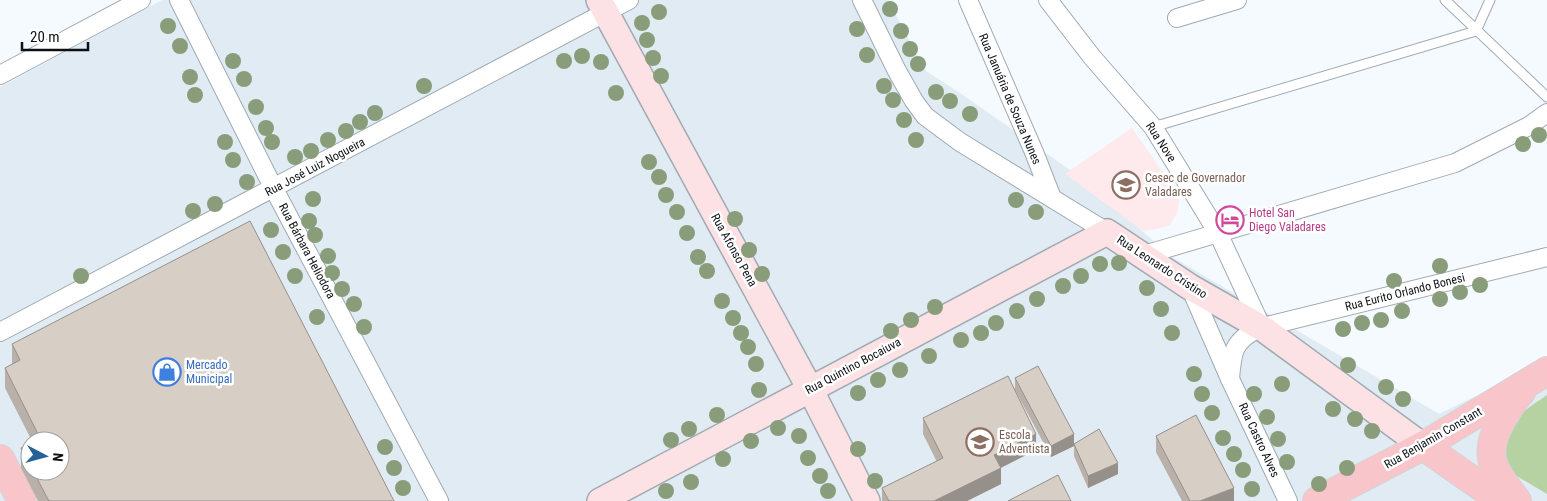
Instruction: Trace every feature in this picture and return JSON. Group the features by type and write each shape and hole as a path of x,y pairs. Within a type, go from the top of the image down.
{"main road":[{"name":"Rua Benjamin Constant","path":"1317,501 1423,446 1546,372"},
{"path":"1517,501 1500,478 1491,458 1491,446 1494,434 1518,395 1546,372"},
{"name":"Rua Leonardo Cristino","path":"1423,446 1502,501"},
{"path":"0,459 22,501"}],"street":[{"path":"0,75 141,0"},
{"name":"Rua Bárbara Heliodora","path":"179,0 274,189 439,501"},
{"name":"Rua José Luiz Nogueira","path":"0,332 274,189 602,6 629,0"},
{"name":"Rua Leonardo Cristino","path":"862,0 897,71 925,116 960,142 1144,255 1190,287 1262,328 1423,446"},
{"name":"Rua Januária de Souza Nunes","path":"968,0 1052,198"},
{"name":"Rua Nove","path":"1048,0 1092,57 1153,127 1218,233 1262,328"},
{"path":"1177,18 1237,0"},
{"name":"Rua Afonso Pena","path":"602,6 810,389 866,501"},
{"path":"1144,255 1455,162 1522,130 1547,113"},
{"name":"Rua Quintino Bocaiuva","path":"600,501 1106,232"},
{"name":"Rua Eurito Orlando Bonesi","path":"1262,328 1547,257"},
{"name":"Rua Castro Alves","path":"1190,287 1230,379 1288,501"},
{"path":"1230,379 1234,348 1244,336 1262,328"}],"lane":[{"path":"1445,0 1547,97"},
{"path":"1153,127 1476,31 1490,0"}],"shaded area":[{"path":"162,0 888,0 926,71 1070,170 1174,258 1439,414 1547,361 1547,501 0,501 0,87"},
{"name":"Cesec de Governador Valadares","path":"1132,128 1179,196 1177,213 1169,226 1143,231 1065,174"}],"green space":[{"path":"1547,395 1547,494 1515,475 1506,466 1503,439 1509,425 1515,419"}],"building":[{"name":"Mercado Municipal","path":"250,221 394,501 49,501 38,481 70,481 70,431 36,431 5,368 20,360 12,344"},
{"path":"1038,366 1074,434 1051,446 1015,378"},
{"name":"Escola Adventista","path":"1008,376 1036,434 994,455 1001,468 934,501 889,501 882,488 943,458 923,418"},
{"path":"1196,415 1234,488 1200,501 1190,501 1156,436"},
{"path":"1099,429 1118,463 1088,476 1074,444"},
{"path":"1058,475 1071,501 1008,501"}],"place":[{"name":"Cesec de Governador Valadares","path":"1126,185"},
{"name":"Hotel San Diego Valadares","path":"1230,220"},
{"name":"Mercado Municipal","path":"167,372"},
{"name":"Escola Adventista","path":"980,442"}]}
